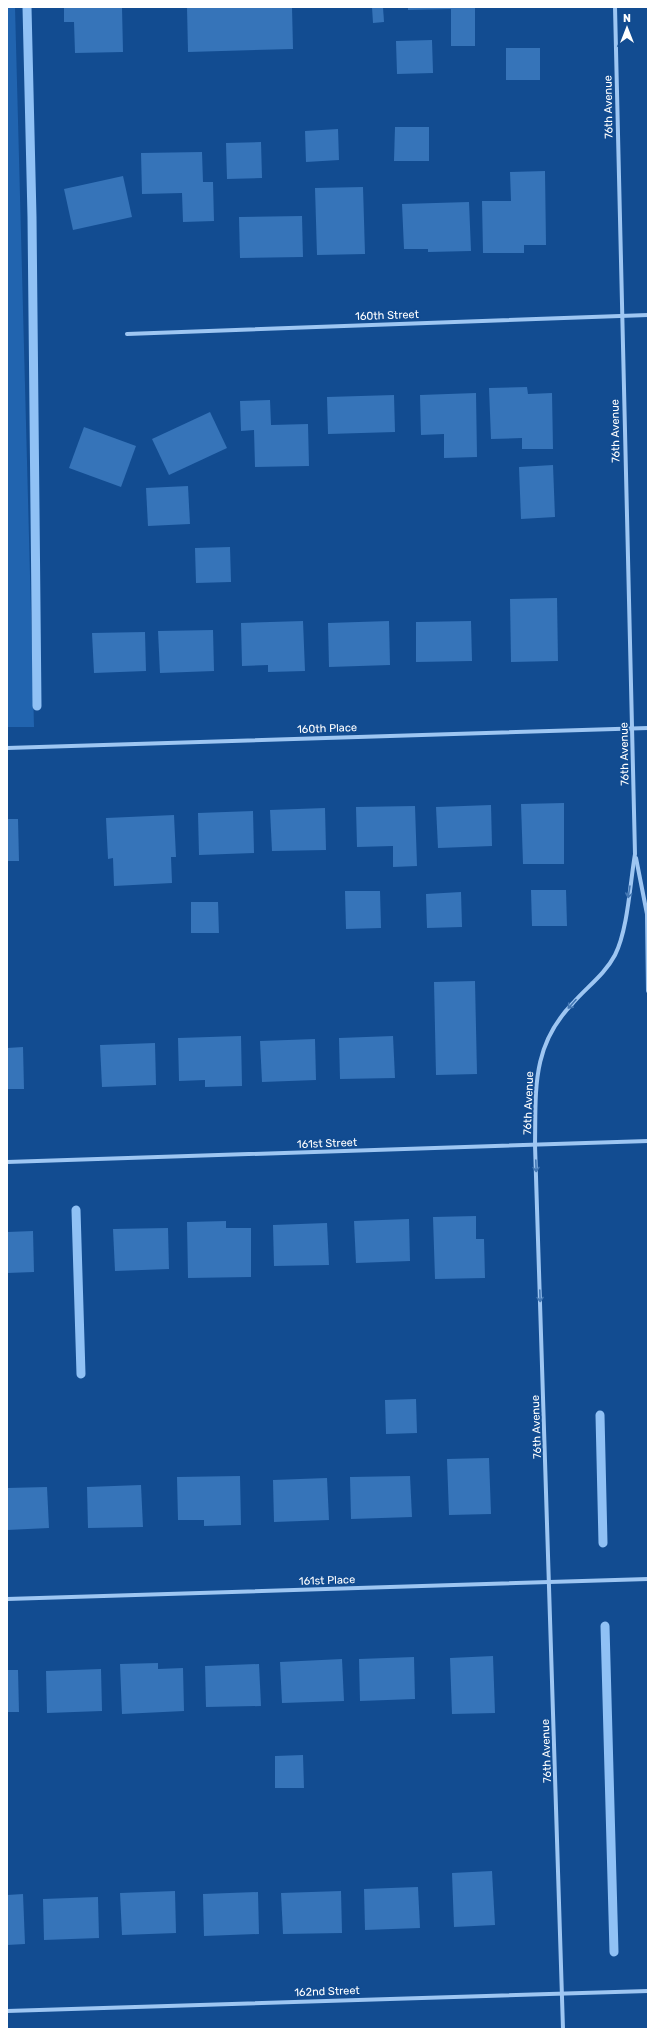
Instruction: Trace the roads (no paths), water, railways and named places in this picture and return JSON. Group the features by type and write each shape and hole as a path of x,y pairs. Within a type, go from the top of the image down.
{"street":[{"name":"76th Avenue","path":"615,7 635,854 647,914 648,991"},
{"name":"160th Street","path":"127,334 648,315"},
{"name":"160th Place","path":"7,748 648,728"},
{"name":"76th Avenue","path":"563,2029 535,1145 537,1074 543,1049 556,1024 572,1003 599,978 615,955 622,937 635,854"},
{"name":"161st Street","path":"7,1162 648,1141"},
{"name":"161st Place","path":"7,1599 648,1579"},
{"name":"162nd Street","path":"7,2011 648,1991"}],"waterway":[{"path":"27,7 32,217 37,706"},
{"path":"76,1210 81,1374"},
{"path":"600,1415 603,1543"},
{"path":"605,1626 614,1952"}]}
